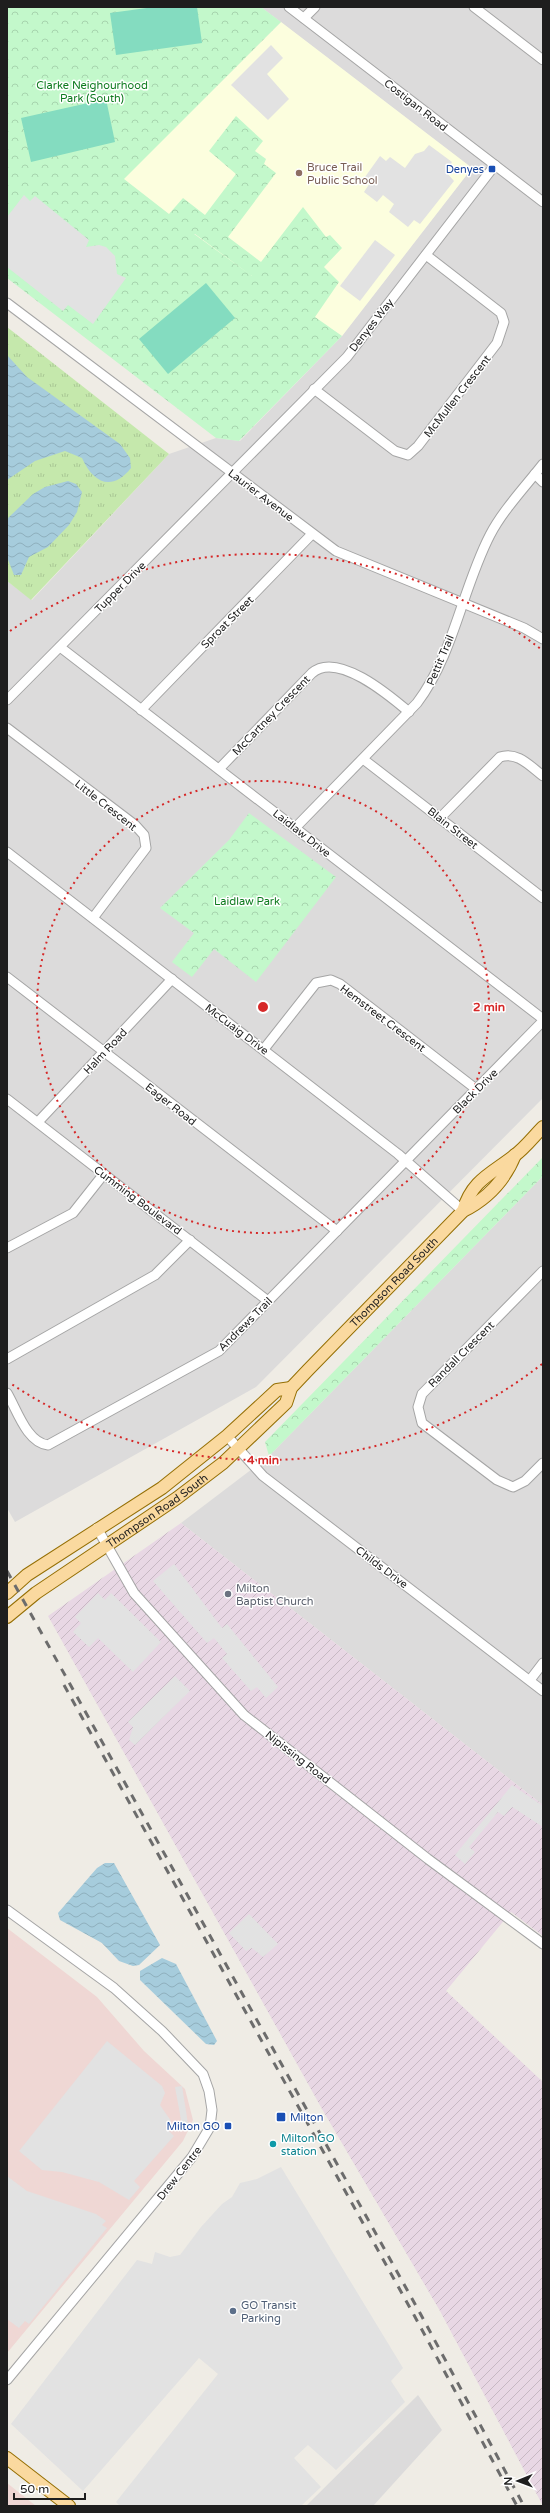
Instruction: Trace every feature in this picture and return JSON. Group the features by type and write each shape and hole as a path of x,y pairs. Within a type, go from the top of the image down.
{"main road":[{"name":"Thompson Road South","path":"7,1617 36,1593 177,1498 238,1450 286,1403 291,1388 463,1211 468,1194 494,1168 515,1155 543,1127"},
{"name":"Thompson Road South","path":"7,1593 27,1575 97,1528 162,1488 227,1436 277,1390 291,1388"},
{"path":"7,2458 69,2506"}],"street":[{"name":"Costigan Road","path":"289,7 543,202"},
{"path":"304,18 315,7"},
{"path":"474,7 543,60"},
{"name":"Denyes Way","path":"232,472 346,357 495,165"},
{"name":"McMullen Crescent","path":"314,390 395,452 408,455 418,446 488,356 501,334 504,322 501,313 426,255"},
{"name":"Laurier Avenue","path":"7,303 336,551 524,628 543,639"},
{"name":"Pettit Trail","path":"295,828 409,712 432,680 489,536 543,464"},
{"name":"Tupper Drive","path":"7,700 232,472"},
{"path":"535,474 543,482"},
{"name":"Sproat Street","path":"141,710 312,534"},
{"name":"Laidlaw Drive","path":"60,647 543,1020"},
{"name":"McCartney Crescent","path":"218,769 312,673 322,667 336,668 374,684 409,712"},
{"name":"Little Crescent","path":"7,728 135,825 144,835 146,848 93,918"},
{"path":"440,818 500,757 511,754 519,758 543,776"},
{"name":"Blain Street","path":"363,759 543,898"},
{"name":"McCuaig Drive","path":"7,852 264,1049 406,1161 463,1211"},
{"name":"Eager Road","path":"7,976 337,1231"},
{"name":"Halm Road","path":"38,1122 172,979"},
{"name":"Hemstreet Crescent","path":"264,1049 316,983 332,980 340,984 476,1089"},
{"name":"Black Drive","path":"406,1161 543,1020"},
{"name":"Cumming Boulevard","path":"7,1098 268,1301"},
{"name":"Andrews Trail","path":"7,1393 33,1439 40,1444 48,1445 219,1351 406,1161"},
{"path":"8,1245 73,1213 103,1174"},
{"path":"7,1359 155,1275 190,1240"},
{"name":"Randall Crescent","path":"543,1271 422,1394 418,1407 422,1423 497,1480 513,1487 525,1482 543,1463"},
{"name":"Childs Drive","path":"227,1436 263,1476 543,1691"},
{"name":"Nipissing Road","path":"97,1528 134,1593 244,1715 428,1858 543,1944"},
{"path":"530,1680 543,1663"},
{"name":"Drew Centre","path":"7,1910 114,1988 162,2031 203,2074 209,2091 212,2110 210,2127 192,2156 7,2380"}],"shaded area":[{"path":"261,7 543,7 543,1098 256,1387 15,1522 7,1508 7,581 32,600 169,454 216,438 240,441 342,336 472,168"},
{"name":"Bruce Trail Public School","path":"281,22 472,168 342,336 236,266 123,179"},
{"path":"271,45 283,58 267,74 289,99 268,120 231,85"},
{"path":"429,145 452,162 446,172 454,181 420,224 414,220 408,227 389,212 394,204 383,195 377,202 364,192 370,183 365,177 380,156 386,161 390,157 405,168 415,154 424,151"},
{"path":"24,195 30,201 35,196 89,240 86,247 99,245 106,247 115,256 117,274 126,278 93,324 68,305 63,311 7,267 7,217"},
{"path":"375,240 395,255 360,301 340,286"},
{"path":"543,1176 543,1805 181,1523 269,1456"},
{"path":"181,1523 543,1805 543,1936 511,1912 446,1991 543,2082 543,2506 440,2311 322,2109 48,1616"},
{"path":"174,1564 222,1628 227,1624 278,1687 266,1698 257,1687 251,1691 222,1658 227,1654 214,1638 207,1643 153,1581"},
{"path":"98,1593 105,1600 111,1593 161,1642 133,1672 98,1638 89,1647 73,1632 81,1623 75,1617"},
{"path":"175,1676 190,1691 135,1745 129,1740 133,1727 128,1722"},
{"path":"512,1785 543,1806 543,1827 512,1807 504,1816 498,1812 469,1847 475,1852 465,1864 455,1855"},
{"path":"249,1914 278,1944 263,1957 252,1948 246,1951 229,1933"},
{"path":"7,1928 97,1997 144,2051 185,2089 193,2120 183,2141 7,2353"},
{"path":"107,2041 162,2086 165,2093 160,2105 171,2121 165,2127 174,2136 134,2181 140,2187 129,2200 99,2182 62,2172 42,2170 19,2151"},
{"path":"182,2086 188,2124 182,2125 175,2087"},
{"name":"GO Transit Parking","path":"281,2167 403,2368 391,2381 405,2402 336,2470 308,2445 294,2458 321,2487 301,2506 120,2506 116,2502 218,2374 199,2358 83,2491 11,2424 137,2260 152,2264 155,2252 170,2257 180,2255 201,2227 222,2204 232,2197 240,2183 257,2179"},
{"path":"7,2176 27,2191 96,2214 106,2221 102,2225 107,2228 29,2324 25,2321 19,2328 7,2319"},
{"path":"418,2395 442,2430 373,2506 306,2506"},
{"path":"7,2483 36,2506 7,2506"}],"green space":[{"name":"Clarke Neighourhood Park (South)","path":"7,7 261,7 281,22 124,179 169,214 183,198 205,215 236,174 209,151 236,116 263,141 255,151 266,159 264,164 276,173 228,237 261,262 303,207 326,237 330,235 342,248 324,267 339,282 315,317 342,336 239,441 216,438 7,278","holes":["194,234 195,234 252,276"]},
{"path":"154,7 197,7 202,43 116,55 110,13"},
{"path":"106,99 115,142 31,162 21,118"},
{"path":"206,283 235,318 168,374 139,339"},
{"path":"7,327 169,454 31,600 7,581"},
{"name":"Laidlaw Park","path":"249,813 336,877 256,982 214,949 192,977 172,962 194,933 160,908 229,840"},
{"path":"543,1157 543,1176 269,1456 265,1442"}],"water":[{"path":"7,355 27,377 120,444 130,458 131,468 117,480 110,482 104,481 97,478 86,467 82,458 65,451 35,461 7,480"},
{"path":"68,481 76,484 82,492 77,512 69,525 48,547 29,557 21,575 14,575 7,557 7,519 33,494 45,487"},
{"path":"105,1863 114,1863 160,1945 139,1965 133,1966 119,1961 102,1943 60,1920 58,1913 97,1868"},
{"path":"162,1958 176,1964 217,2041 214,2045 206,2044 140,1980 140,1971"}],"railway":[{"path":"7,1571 420,2313 524,2506"},
{"path":"64,1685 414,2315 517,2506"}],"place":[{"name":"Denyes","path":"492,169"},
{"name":"Bruce Trail Public School","path":"299,173"},
{"name":"Milton Baptist Church","path":"228,1594"},
{"name":"Milton","path":"281,2117"},
{"name":"Milton GO","path":"228,2126"},
{"name":"Milton GO station","path":"273,2144"},
{"name":"GO Transit Parking","path":"233,2311"}]}
